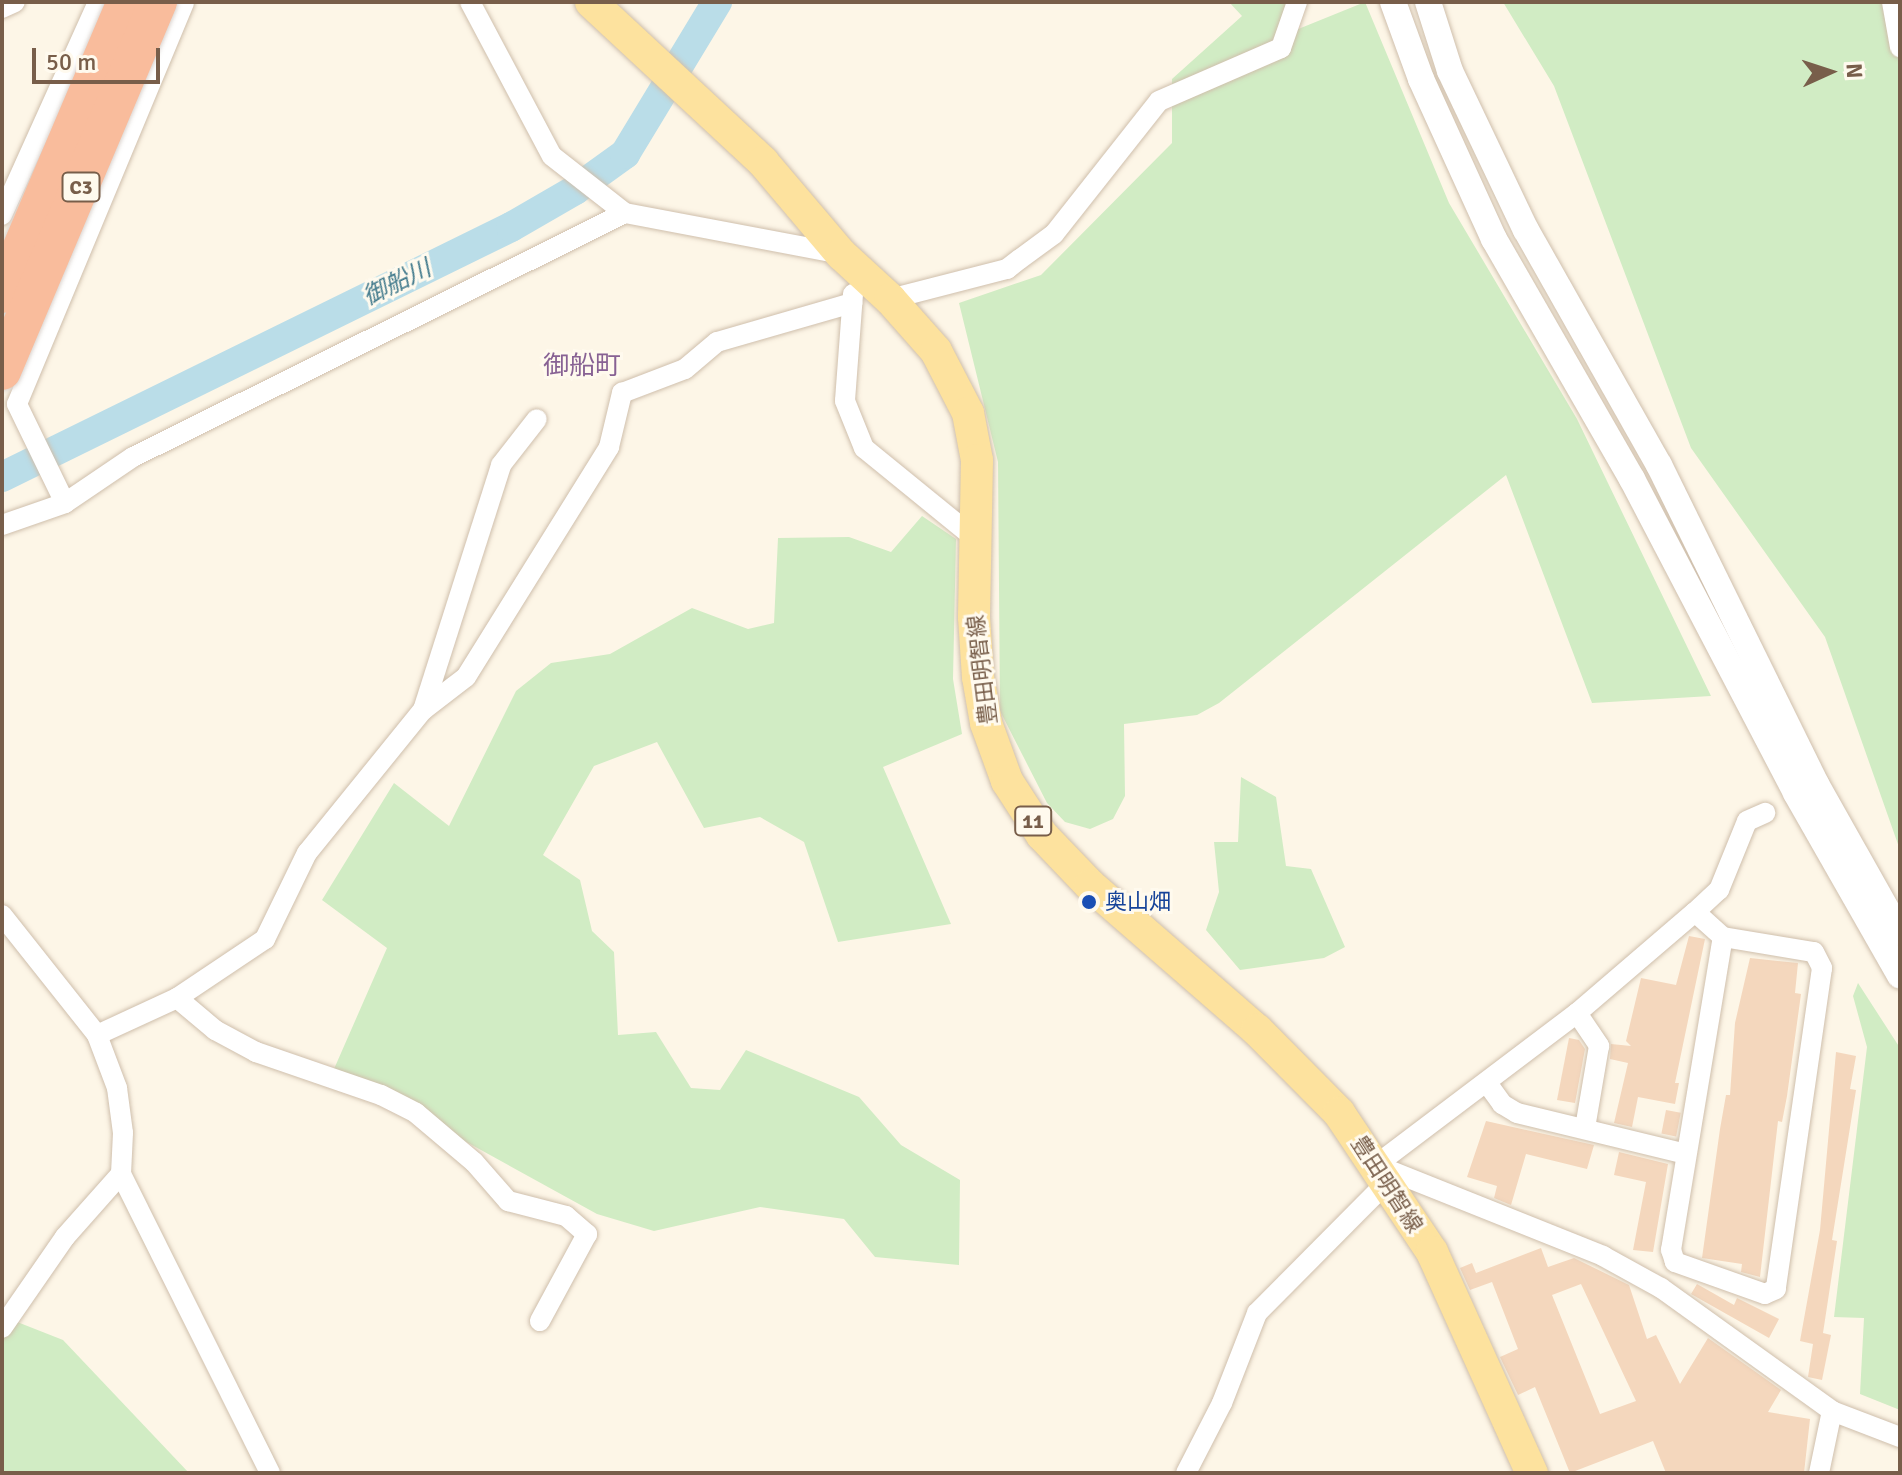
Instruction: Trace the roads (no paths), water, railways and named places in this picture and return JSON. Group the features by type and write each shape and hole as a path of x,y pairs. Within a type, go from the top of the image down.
{"highway":[{"name":"C3","path":"2,294 126,2"},
{"name":"C3","path":"2,371 158,2"}],"main road":[{"name":"豊田明智線","path":"591,2 698,106 763,162 849,261 890,299 936,351 968,413 977,460 978,677 986,723 1007,781 1051,845 1173,960 1257,1030 1339,1113 1432,1252 1532,1473"}],"street":[{"path":"2,8 15,2"},
{"path":"2,215 98,2"},
{"path":"62,497 17,404 39,346 149,94 184,2"},
{"path":"470,2 559,163 625,213 849,261 852,303 845,401 864,448 977,540"},
{"path":"890,299 1007,269 1054,234 1159,101 1281,48 1297,2"},
{"path":"1393,2 1421,79 1494,239 1632,479 1796,793 1900,975"},
{"path":"1428,2 1450,71 1526,230 1659,465 1816,784 1900,933"},
{"path":"1892,2 1900,47"},
{"path":"72,59 149,94"},
{"path":"2,525 625,213"},
{"path":"97,1035 177,998 265,939 307,853 423,710 466,677 609,447 622,393 685,369 717,342 852,303"},
{"path":"2,336 39,346"},
{"path":"423,710 501,465 537,419"},
{"path":"1186,1473 1222,1403 1257,1313 1382,1174 1487,1083 1577,1013 1719,890 1747,821 1765,813"},
{"path":"1695,912 1723,937 1814,952 1822,968 1776,1289 1765,1294 1675,1262 1671,1250 1723,937"},
{"path":"2,915 97,1035 117,1088 123,1133 121,1174 270,1473"},
{"path":"177,998 215,1030 256,1052 381,1095 416,1113 474,1162 508,1201 566,1216 587,1234 540,1321"},
{"path":"1577,1013 1599,1046 1585,1128"},
{"path":"1487,1083 1502,1104 1517,1113 1686,1154"},
{"path":"2,1328 65,1237 121,1174"},
{"path":"1382,1174 1603,1256 1661,1288 1832,1411 1900,1437"},
{"path":"1819,1473 1832,1411"}],"waterway":[{"name":"御船川","path":"2,477 511,227 575,190 625,154 717,2"}],"place":[{"name":"奥山畑","path":"1089,902"}],"district":[{"name":"御船町","path":"582,367"}]}
